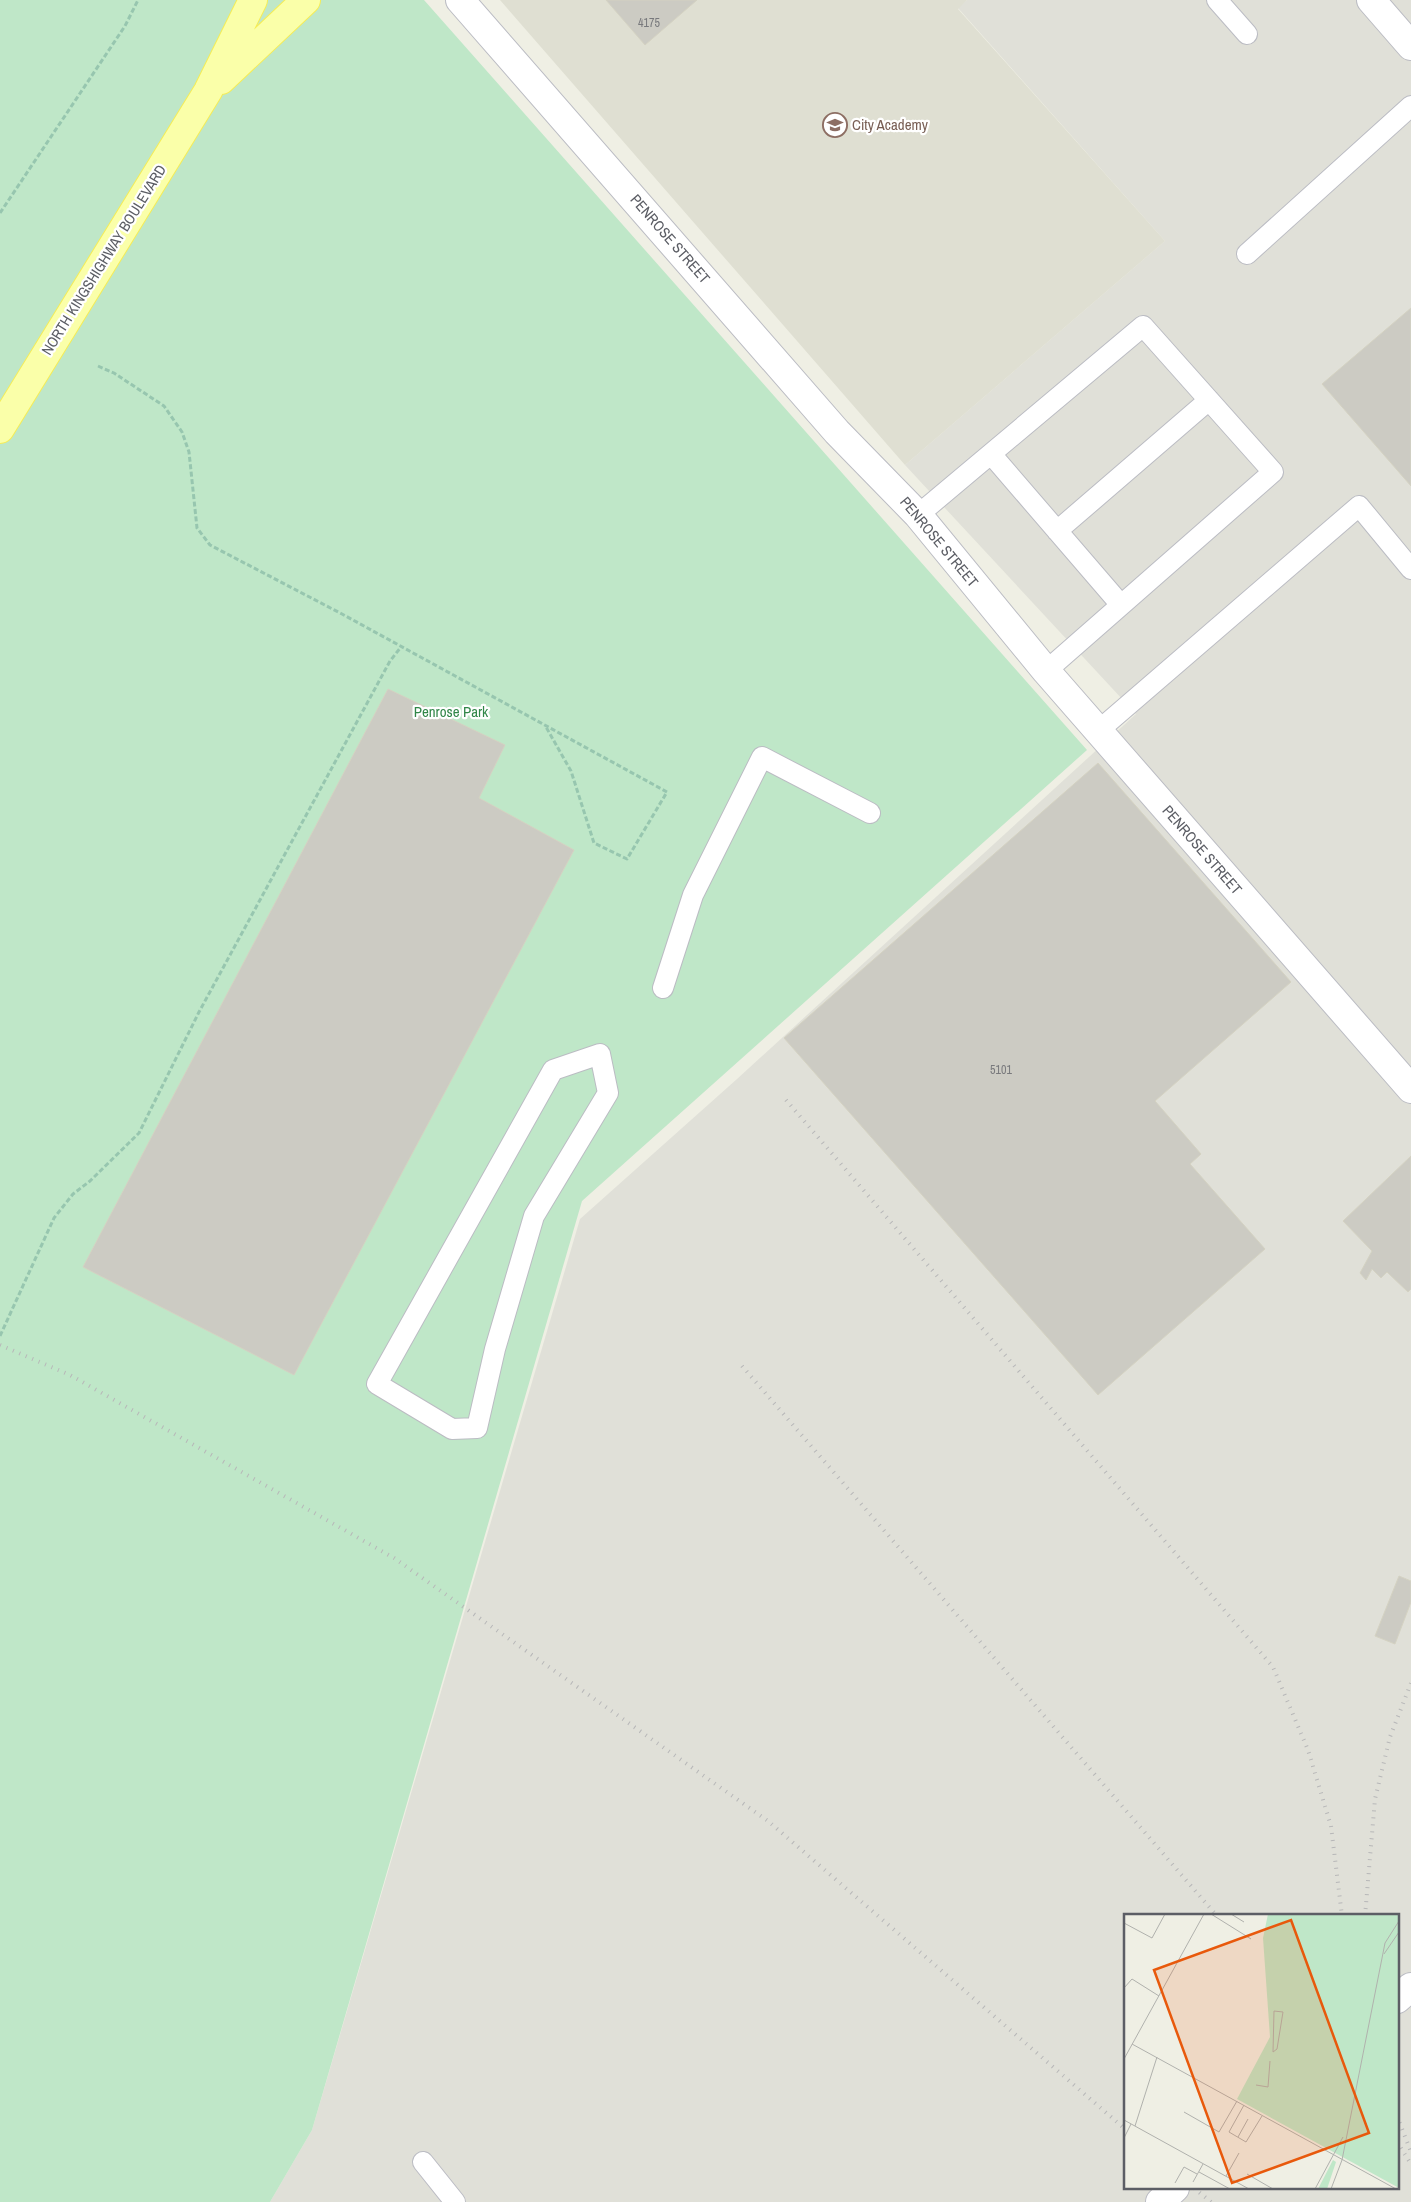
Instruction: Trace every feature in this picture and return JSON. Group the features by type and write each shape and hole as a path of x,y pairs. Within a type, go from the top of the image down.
{"main road":[{"name":"NORTH KINGSHIGHWAY BOULEVARD","path":"0,430 208,91 253,0"},
{"name":"NORTH KINGSHIGHWAY BOULEVARD","path":"208,91 306,0"}],"street":[{"name":"PENROSE STREET","path":"460,0 838,432 918,515 1046,672 1411,1089"},
{"path":"1371,0 1411,46"},
{"path":"1398,1998 1411,1987"},
{"path":"1160,2202 1174,2190"}],"lane":[{"path":"1217,0 1247,34"},
{"path":"1247,254 1411,106"},
{"path":"918,515 1143,326 1273,472 1046,672"},
{"path":"1057,531 1209,400"},
{"path":"991,454 1121,606"},
{"path":"1098,731 1358,506 1411,568"},
{"path":"663,988 693,895 762,757 870,813"},
{"path":"600,1054 608,1093 534,1216 495,1349 477,1428 452,1429 377,1384 553,1070 600,1054"},
{"path":"423,2162 455,2202"}],"path":[{"path":"0,213 125,26 138,0"},
{"path":"98,366 114,373 164,406 182,432 189,452 197,528 210,545 667,792 627,859 594,843 571,771 546,727"},
{"path":"0,1336 54,1218 74,1194 139,1133 199,1012 375,689 401,647"}],"shaded area":[{"name":"City Academy","path":"500,0 967,0 958,9 1165,241 905,465"},
{"path":"967,0 1411,0 1411,2202 270,2202 312,2130 580,1219 737,1079 1136,714 905,465 1165,241 958,8"}],"green space":[{"name":"Penrose Park","path":"0,0 424,0 1087,750 582,1201 312,2130 270,2202 0,2202"}],"building":[{"path":"606,0 697,0 645,45"},
{"path":"1411,308 1411,486 1322,384"},
{"path":"388,689 505,745 479,798 574,850 294,1375 83,1267"},
{"path":"1098,763 1291,982 1155,1101 1201,1154 1190,1164 1265,1249 1098,1395 784,1038"},
{"path":"1411,1156 1411,1289 1408,1292 1387,1272 1381,1278 1372,1269 1366,1280 1360,1273 1372,1251 1343,1221"},
{"path":"1399,1576 1411,1581 1411,1602 1395,1644 1375,1636"}],"railway":[{"path":"786,1100 1273,1667 1308,1750 1331,1826 1342,1914"},
{"path":"0,1345 70,1375 394,1558 768,1821 1124,2128"},
{"path":"742,1366 1215,1914"},
{"path":"1365,1914 1375,1799 1390,1737 1411,1683"},
{"path":"1398,2119 1411,2152"},
{"path":"1398,2144 1411,2164"},
{"path":"1196,2190 1211,2202"}],"place":[{"name":"City Academy","path":"835,125"}]}
